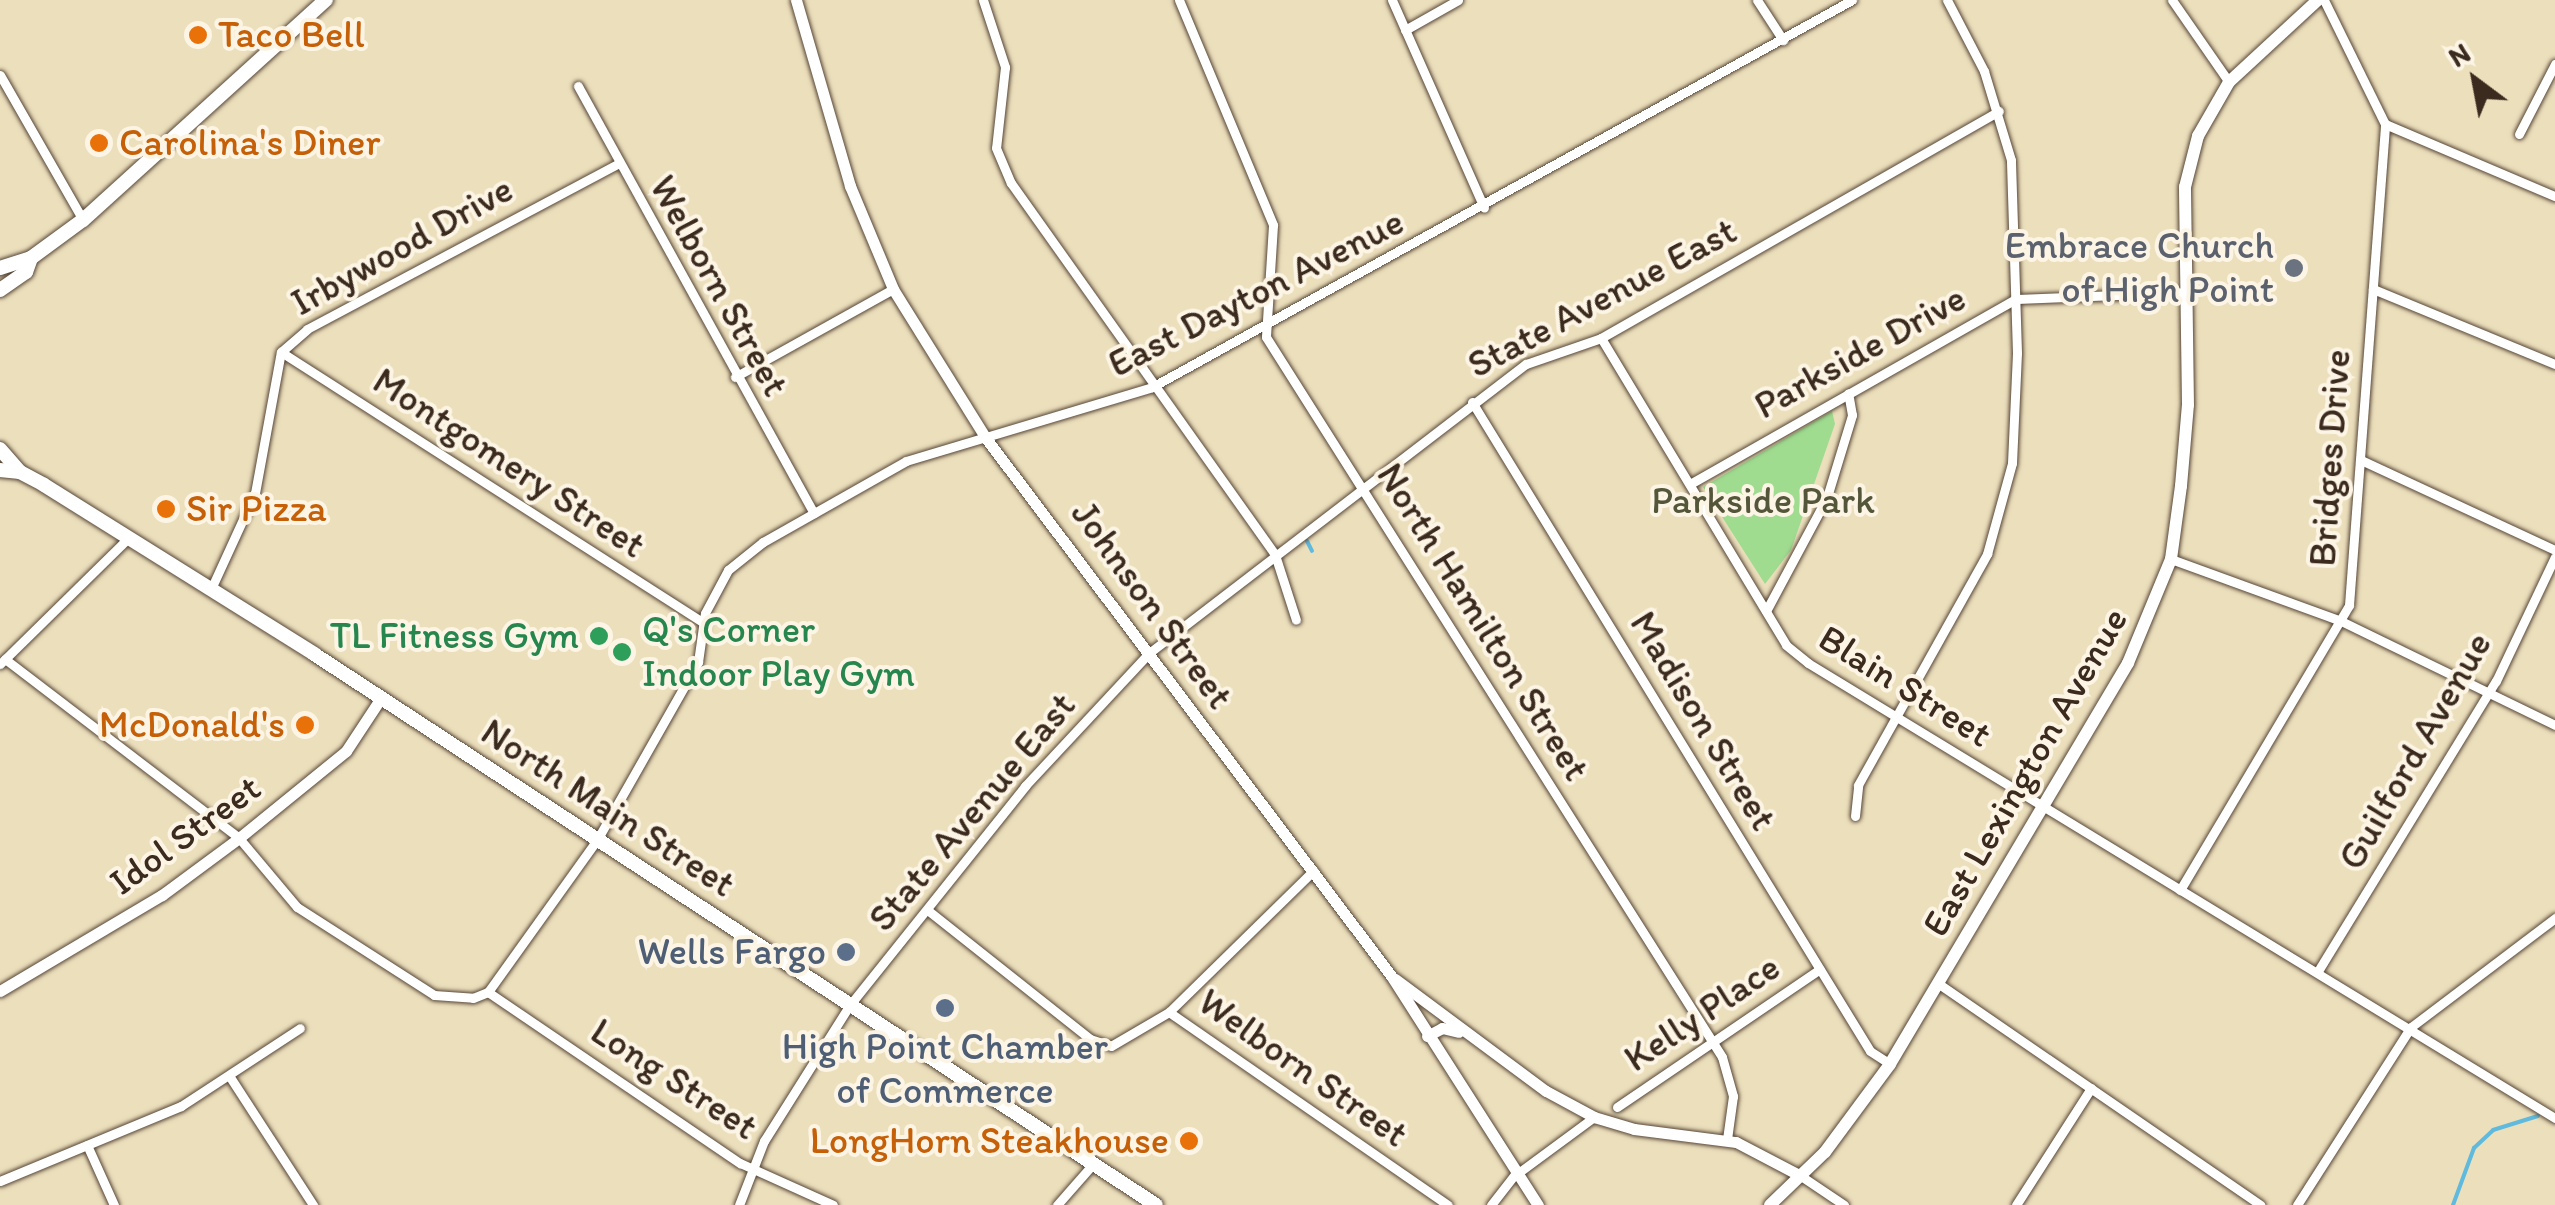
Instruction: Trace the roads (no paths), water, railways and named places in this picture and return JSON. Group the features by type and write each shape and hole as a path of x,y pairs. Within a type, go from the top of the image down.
{"main road":[{"path":"0,268 30,258 83,220 326,0"},
{"name":"East Lexington Avenue","path":"1770,1205 1801,1176 1890,1064 2128,664 2171,559 2188,405 2185,188 2198,136 2228,82 2321,0"},
{"path":"0,290 26,272 30,258"},
{"name":"North Main Street","path":"0,449 20,472 380,698 1156,1205"},
{"name":"North Main Street","path":"0,470 20,472"}],"street":[{"name":"Johnson Street","path":"796,0 850,186 893,289 984,437 1392,977 1514,1176 1538,1205"},
{"path":"983,0 1005,67 996,126 1004,170 1152,387 1276,555 1296,620"},
{"name":"North Hamilton Street","path":"1179,0 1274,225 1266,300 1271,322 1266,337 1712,1042 1733,1096 1727,1140"},
{"path":"1392,0 1484,208"},
{"path":"1405,30 1458,0"},
{"path":"1758,0 1782,40"},
{"name":"East Dayton Avenue","path":"488,992 597,840 698,662 704,623 728,570 814,512 906,461 1152,387 1484,208 1852,0"},
{"path":"1855,816 1858,784 1987,554 2004,504 2016,410 2011,160 1999,111 1947,0"},
{"path":"2172,0 2228,82"},
{"name":"Bridges Drive","path":"2180,890 2349,605 2384,124 2321,0"},
{"path":"2520,134 2555,64"},
{"path":"0,75 83,220"},
{"name":"Welborn Street","path":"578,86 734,376 814,512"},
{"name":"State Avenue East","path":"740,1205 754,1166 849,1006 930,912 1026,786 1148,653 1526,364 1600,338 1999,111"},
{"path":"2384,124 2555,196"},
{"name":"Irbywood Drive","path":"210,589 255,492 282,352 306,329 617,164"},
{"path":"734,376 893,289"},
{"path":"2373,289 2555,364"},
{"name":"Parkside Drive","path":"1690,484 2015,300 2187,292"},
{"name":"Blain Street","path":"1600,338 1786,645 1896,719 2555,1118"},
{"name":"Montgomery Street","path":"282,352 704,623"},
{"path":"1766,610 1827,496 1852,415 1848,393"},
{"name":"Madison Street","path":"1472,402 1870,1051 1890,1064"},
{"path":"2361,460 2555,553"},
{"path":"128,538 2,661 239,838 297,907 434,995 473,998 488,992"},
{"name":"Guilford Avenue","path":"2318,971 2490,691 2555,553"},
{"path":"2171,559 2341,621 2555,725"},
{"name":"Idol Street","path":"0,991 162,895 239,838 346,752 380,698"},
{"path":"1169,1012 1314,871"},
{"name":"Welborn Street","path":"930,912 1090,1039 1111,1046 1125,1042 1169,1012 1448,1205"},
{"path":"2297,1205 2410,1027 2555,918"},
{"name":"Kelly Place","path":"1617,1107 1820,969"},
{"path":"1392,977 1468,1036 1594,1117 1634,1129 1727,1140 1801,1176 1844,1205"},
{"path":"1938,984 2260,1205"},
{"name":"Long Street","path":"488,992 740,1163 754,1166 833,1205"},
{"path":"0,1182 230,1077 300,1028"},
{"path":"1426,1036 1442,1028 1468,1036"},
{"path":"230,1077 313,1205"},
{"path":"2016,1205 2092,1088"},
{"path":"1491,1205 1514,1176 1594,1117"},
{"path":"88,1145 114,1205"},
{"path":"1057,1205 1093,1164"}],"waterway":[{"path":"1307,541 1312,551"},
{"path":"2453,1205 2474,1148 2493,1130 2538,1116"}],"place":[{"name":"Taco Bell","path":"198,35"},
{"name":"Carolina's Diner","path":"99,143"},
{"name":"Embrace Church of High Point","path":"2294,268"},
{"name":"Sir Pizza","path":"166,509"},
{"name":"TL Fitness Gym","path":"599,636"},
{"name":"Q's Corner Indoor Play Gym","path":"622,652"},
{"name":"McDonald's","path":"305,725"},
{"name":"Wells Fargo","path":"846,952"},
{"name":"High Point Chamber of Commerce","path":"945,1008"},
{"name":"LongHorn Steakhouse","path":"1189,1141"}],"park label":[{"name":"Parkside Park","path":"1763,501"}]}
